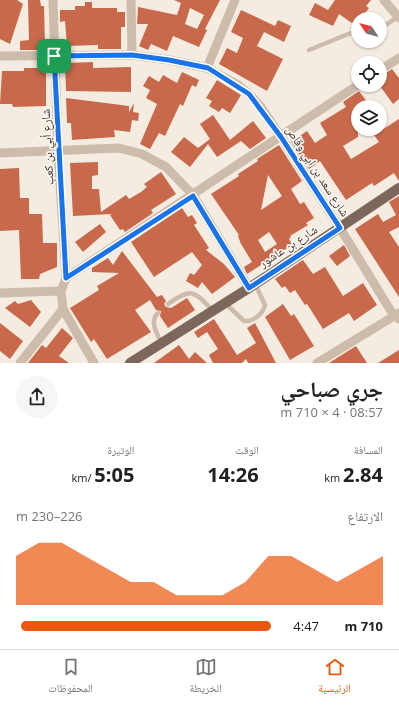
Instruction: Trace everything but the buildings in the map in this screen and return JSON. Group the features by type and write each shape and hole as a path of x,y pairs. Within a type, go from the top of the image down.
{"main road":[{"name":"شارع بن عاشور","path":"130,363 252,286 399,188"}],"street":[{"name":"شارع أبي بن كعب","path":"53,0 58,151 66,278 61,292"},
{"path":"131,0 132,55"},
{"path":"208,68 235,0"},
{"path":"384,0 399,18"},
{"name":"شارع سعد بن ابي وقاص","path":"0,56 132,55 169,60 208,68 249,94 281,137 398,316"},
{"path":"387,66 399,58"},
{"path":"66,278 193,196 351,90"},
{"path":"0,153 119,148 142,154 166,167 193,196 252,286"},
{"path":"0,293 61,292 63,309 94,363"},
{"path":"20,363 63,309"},
{"path":"317,363 398,316"}],"lane":[{"path":"387,24 399,18"},
{"path":"309,50 351,33"},
{"path":"225,303 244,321 252,320 263,312 265,305 252,286"},
{"path":"168,304 182,294 189,292 196,294 213,310"},
{"path":"158,313 154,317 153,322 161,343"}],"route":[{"path":"132,55 169,60 208,68 238,85 261,107 340,228 249,288 193,196 66,278 54,56 132,55"}]}
